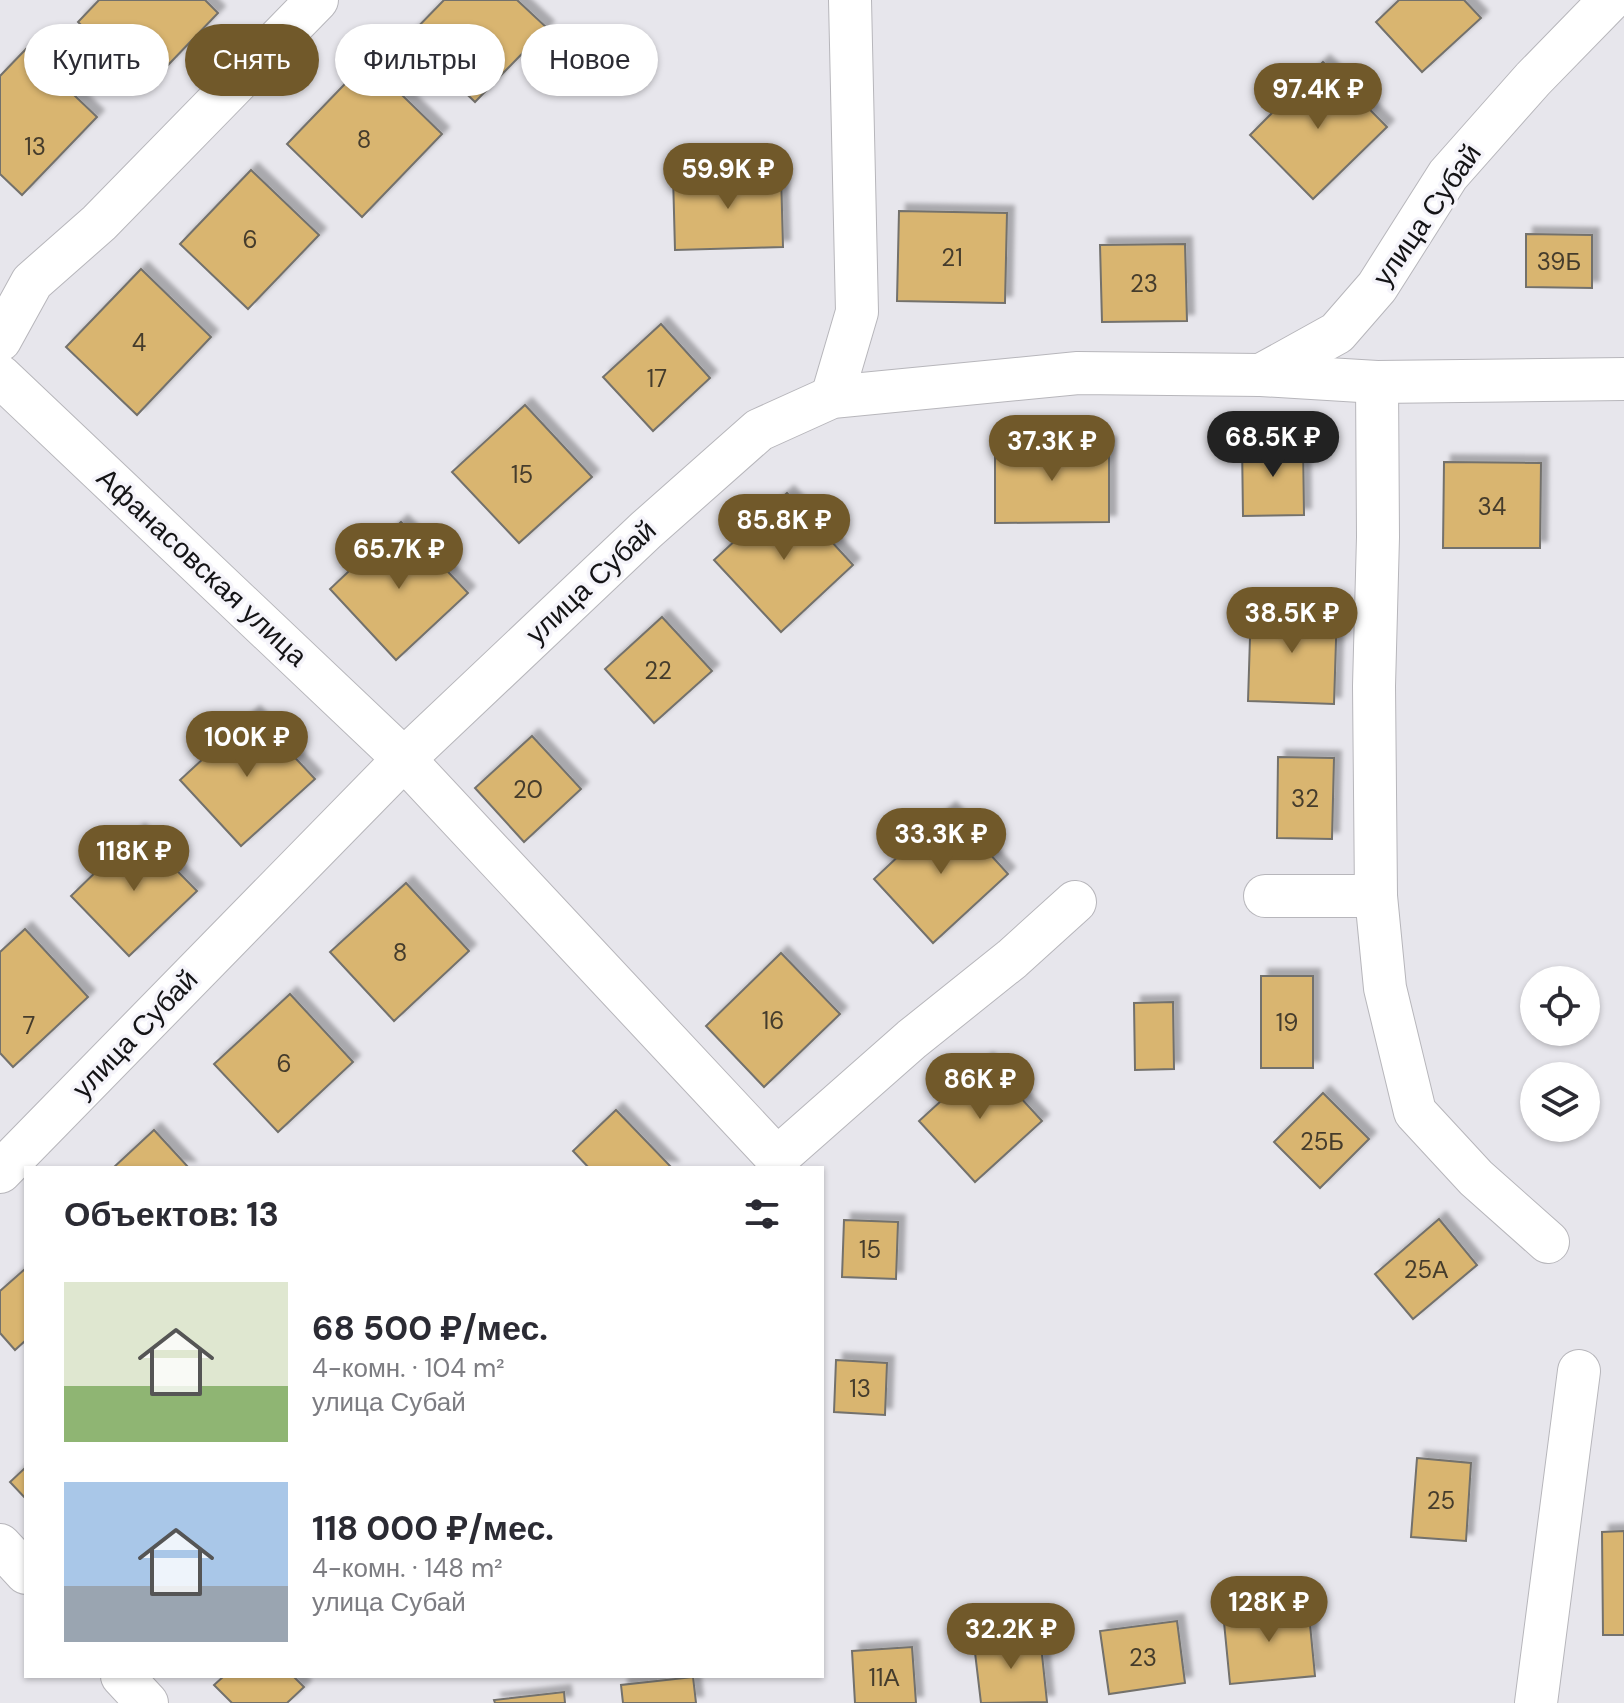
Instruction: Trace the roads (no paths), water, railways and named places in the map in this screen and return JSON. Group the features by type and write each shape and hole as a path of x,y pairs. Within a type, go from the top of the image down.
{"street":[{"path":"0,340 32,282 99,223 317,0"},
{"path":"832,397 857,312 850,0"},
{"name":"улица Субай","path":"1261,375 1337,333 1377,287 1448,175 1533,79 1610,0"},
{"name":"улица Субай","path":"0,1172 404,759 646,530 759,430 832,397 1078,373 1261,375 1377,382 1624,379"},
{"name":"Афанасовская улица","path":"0,376 404,759"},
{"path":"1377,382 1378,537 1374,686 1376,896 1385,988 1415,1112 1476,1178 1548,1242"},
{"path":"404,759 778,1163 912,1039 1012,959 1075,902"},
{"path":"1265,896 1376,896"},
{"path":"1536,1703 1579,1371"},
{"path":"0,1545 24,1571"},
{"path":"124,1678 147,1703"}]}
